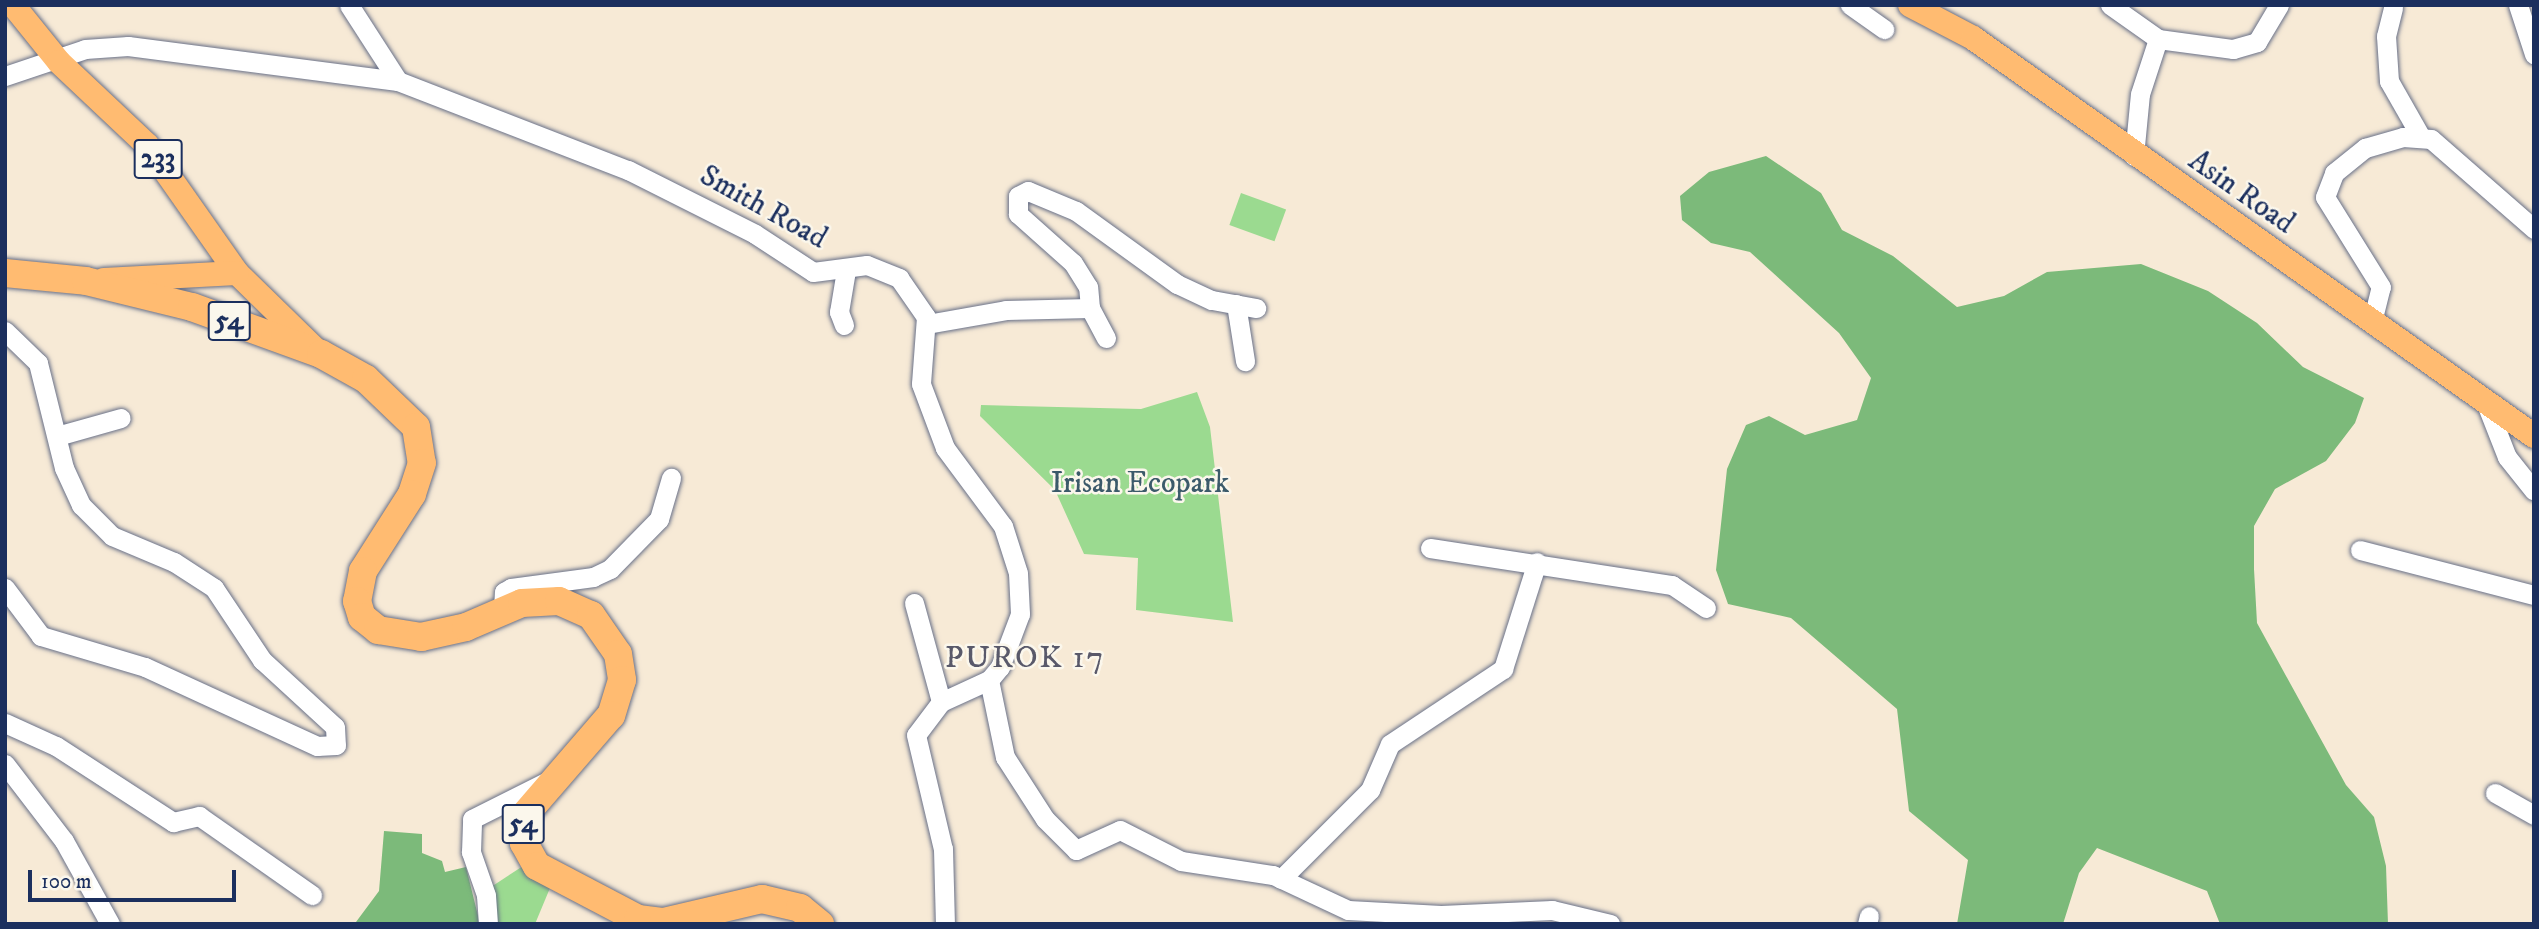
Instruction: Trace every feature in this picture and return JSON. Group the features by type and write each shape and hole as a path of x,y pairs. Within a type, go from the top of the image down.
{"highway":[{"name":"54","path":"5,274 86,281 192,307 321,354 392,401 416,427 421,444 421,475 358,587 362,617 378,630 421,637 503,610 541,601 578,606 605,629 621,666 620,696 611,715 550,780 523,817 523,831 537,866 557,879 638,919 664,922 762,900 800,908 820,924"}],"main road":[{"name":"233","path":"13,5 59,62 147,145 236,273 321,354"},
{"name":"Asin Road","path":"1910,5 1973,38 2134,156 2534,436"},
{"path":"86,281 236,273"}],"street":[{"path":"349,5 398,81"},
{"path":"1850,5 1884,29"},
{"path":"2110,5 2158,38 2248,48 2279,5"},
{"path":"2518,5 2534,54"},
{"path":"2393,8 2386,36 2389,81 2421,137 2534,229"},
{"path":"2134,156 2140,94 2158,38"},
{"name":"Smith Road","path":"5,76 59,62 85,49 128,46 398,81 647,179 755,234 813,272 877,267 899,278 923,306 927,324"},
{"path":"2372,322 2381,287 2326,206 2327,184 2365,148 2421,137"},
{"path":"1107,338 1090,308 1092,298 1073,263 1018,214 1022,192 1076,211 1177,284 1256,308"},
{"path":"844,325 839,312 846,270"},
{"path":"1236,304 1245,362"},
{"path":"945,924 943,849 914,745 941,702 989,680 1016,636 1018,573 1003,526 945,447 927,400 920,375 927,324 1006,310 1090,308"},
{"path":"5,331 38,363 71,489 99,525 214,588 262,660 335,727 336,745 317,746 145,667 41,636 5,588"},
{"path":"2485,401 2507,457 2534,491"},
{"path":"57,436 121,418"},
{"path":"503,610 504,592 511,588 593,577 610,569 659,519 671,478"},
{"path":"1430,548 1537,562 1672,585 1706,608"},
{"path":"2360,550 2534,595"},
{"path":"1281,879 1370,790 1390,744 1500,674 1537,562"},
{"path":"914,603 941,702"},
{"path":"989,680 1004,757 1069,847 1081,849 1100,834 1120,830 1181,861 1281,879 1348,910 1569,911 1610,924"},
{"path":"5,723 56,746 173,822 199,816 312,895"},
{"path":"5,764 58,831 110,924"},
{"path":"488,924 486,895 471,852 472,819 550,780"},
{"path":"2495,793 2534,815"}],"green space":[{"path":"1766,156 1821,193 1842,230 1893,256 1957,307 2004,296 2047,272 2141,264 2208,291 2257,323 2303,367 2364,398 2355,423 2326,461 2275,489 2254,526 2254,569 2257,623 2346,785 2374,817 2386,866 2388,924 2220,924 2207,891 2097,848 2079,873 2063,924 1957,924 1968,860 1909,811 1897,709 1791,618 1728,604 1716,570 1727,469 1746,425 1769,416 1805,435 1857,420 1871,378 1839,333 1750,252 1711,243 1682,220 1680,196 1709,172"},
{"path":"1241,193 1286,209 1274,241 1229,225"},
{"name":"Irisan Ecopark","path":"1197,392 1210,427 1233,622 1136,610 1138,558 1084,554 1055,490 980,416 981,405 1141,409"},
{"path":"384,831 422,834 422,853 442,861 445,872 466,867 480,924 356,922 379,891"},
{"path":"523,866 550,888 535,924 494,924 491,887"}],"district":[{"name":"PUROK 17","path":"1025,658"}]}
